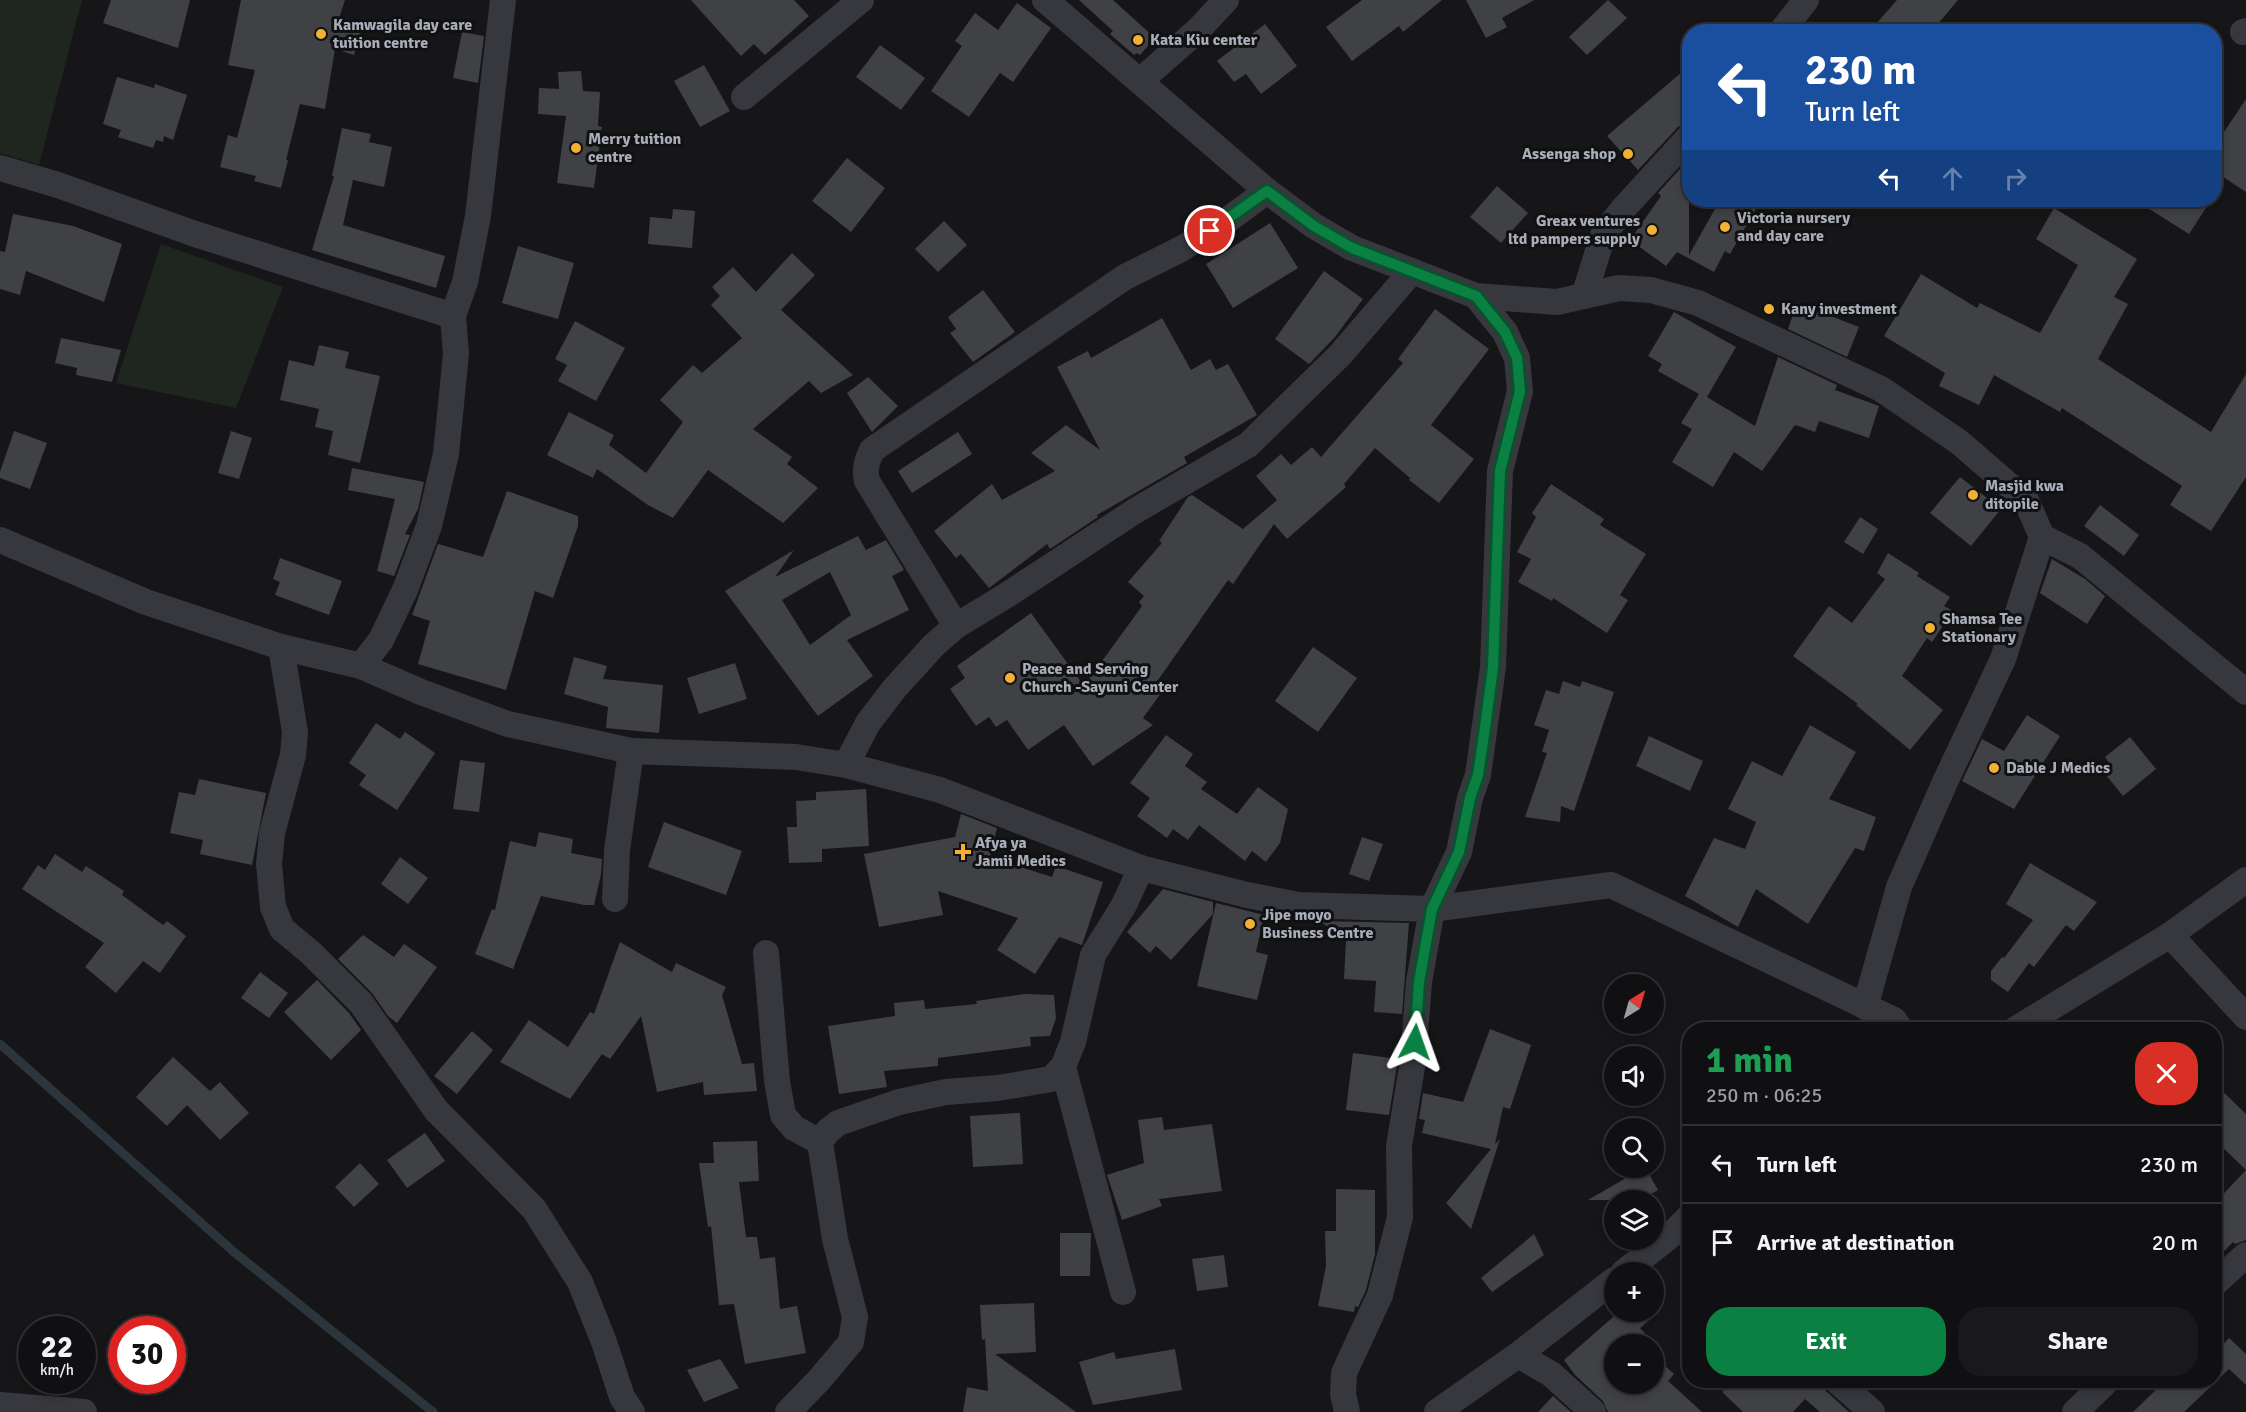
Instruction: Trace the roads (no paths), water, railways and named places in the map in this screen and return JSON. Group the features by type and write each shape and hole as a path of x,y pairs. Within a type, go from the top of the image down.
{"street":[{"path":"744,97 861,0"},
{"path":"1045,0 1267,191 1314,226 1352,248 1476,296 1557,302 1619,288 1651,290 1698,303 1881,389 1959,442 2026,500 2042,537 2080,556 2246,692"},
{"path":"1140,81 1198,30 1226,0"},
{"path":"1787,24 1806,0"},
{"path":"361,666 381,640 405,590 429,526 446,454 456,354 453,316 465,282 478,216 496,2"},
{"path":"1584,296 1604,236 1623,209 1682,145"},
{"path":"0,168 58,185 195,234 453,316"},
{"path":"956,626 867,481 865,472 872,450 1125,277 1190,244 1267,191"},
{"path":"846,765 868,723 894,689 934,645 956,626 1135,511 1248,445 1340,355 1412,271"},
{"path":"1347,1412 1343,1394 1344,1373 1380,1295 1400,1217 1399,1146 1413,1061 1419,982 1432,909 1459,852 1470,798 1478,775 1493,667 1500,471 1520,391 1517,358 1505,332 1476,296"},
{"path":"1865,1007 1899,887 2003,659 2042,537"},
{"path":"0,540 146,602 281,647 361,666 421,692 508,724 631,751 796,757 846,765 940,790 1141,868 1246,896 1299,905 1432,909 1611,885 1895,1022"},
{"path":"281,647 296,732 293,755 272,834 269,864 273,907 282,929 311,952 361,1003 436,1110 534,1209 580,1282 604,1342 622,1397 632,1412"},
{"path":"615,899 617,850 631,751"},
{"path":"788,1412 851,1342 855,1317 835,1239 820,1142 838,1123 899,1102 946,1092 998,1088 1051,1079 1064,1067 1073,1042 1093,955 1124,905 1141,868"},
{"path":"2027,1022 2170,935 2246,880"},
{"path":"2170,935 2246,1017"},
{"path":"766,952 777,1081 783,1115 794,1128 820,1142"},
{"path":"1064,1067 1124,1292"},
{"path":"1643,1262 1679,1243"},
{"path":"2222,1277 2246,1255"},
{"path":"1437,1412 1518,1355 1604,1288"},
{"path":"1518,1355 1551,1374 1593,1412"},
{"path":"1845,1388 1872,1412"},
{"path":"2075,1412 2100,1388"},
{"path":"0,1404 84,1412"}],"waterway":[{"path":"0,1044 234,1252 433,1412"}],"place":[{"name":"Kamwagila day care tuition centre","path":"321,34"},
{"name":"Kata Kiu center","path":"1138,40"},
{"name":"Merry tuition centre","path":"576,148"},
{"name":"Assenga shop","path":"1628,154"},
{"name":"Victoria nursery and day care","path":"1725,227"},
{"name":"Greax ventures ltd pampers supply","path":"1652,230"},
{"name":"Kany investment","path":"1769,309"},
{"name":"Masjid kwa ditopile","path":"1973,495"},
{"name":"Shamsa Tee Stationary","path":"1930,628"},
{"name":"Peace and Serving Church -Sayuni Center","path":"1010,678"},
{"name":"Dable J Medics","path":"1994,768"},
{"name":"Afya ya Jamii Medics","path":"963,852"},
{"name":"Jipe moyo Business Centre","path":"1250,924"}]}
